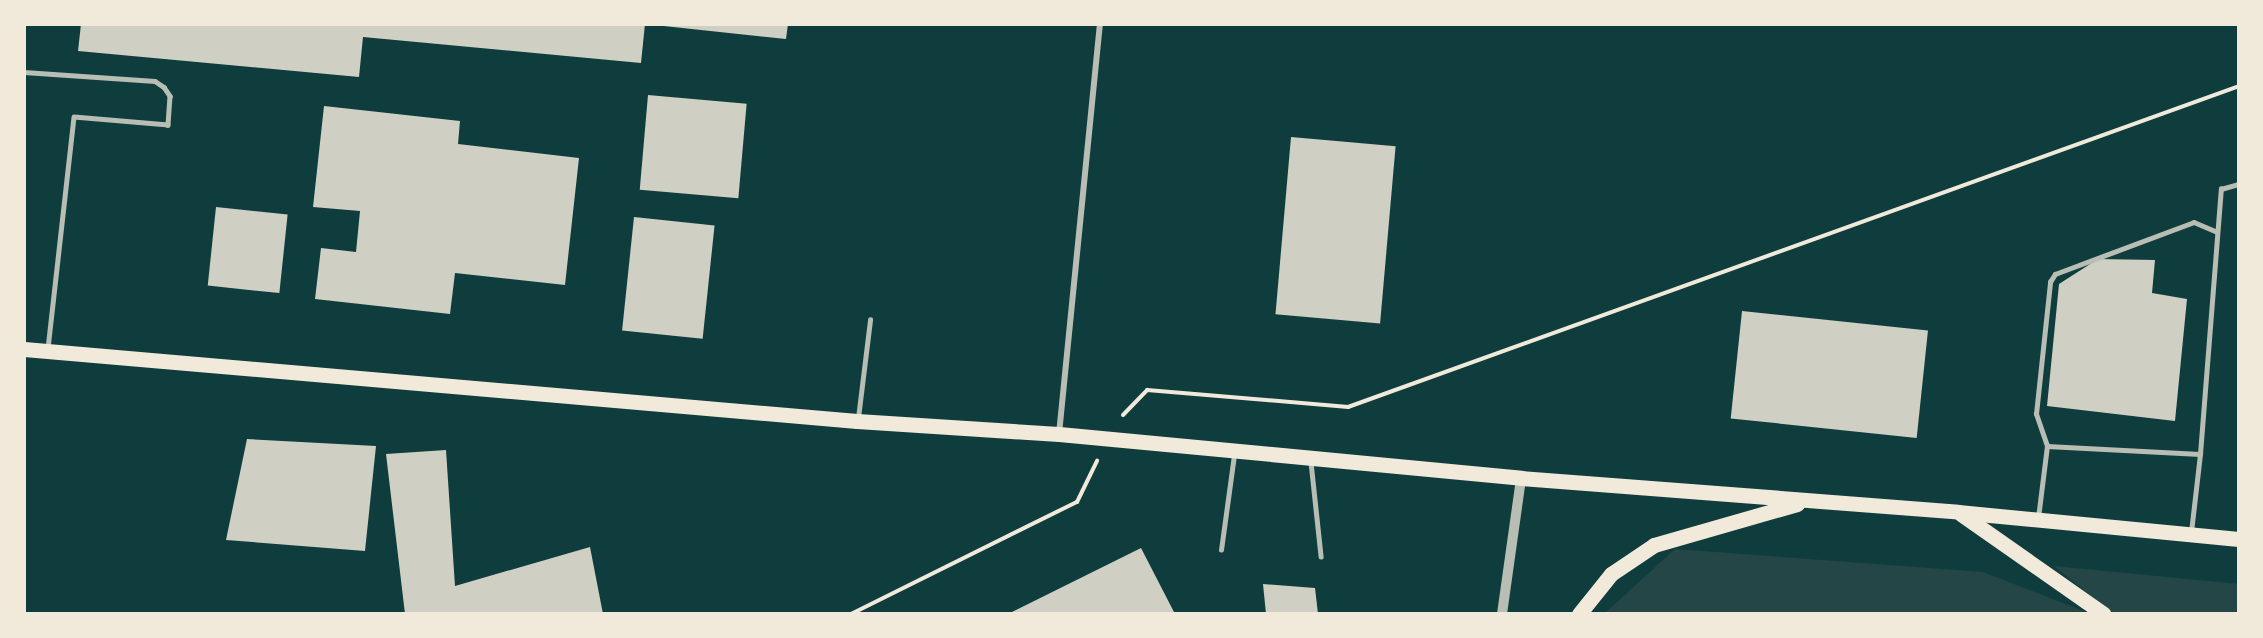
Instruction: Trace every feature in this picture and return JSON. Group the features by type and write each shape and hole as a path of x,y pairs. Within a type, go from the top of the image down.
{"main road":[{"path":"24,349 857,421 1059,434 1521,478 1958,512 2239,538"},
{"path":"1579,614 1611,574 1654,545 1807,501"},
{"path":"1958,512 2104,614"}],"street":[{"path":"1059,434 1100,24"},
{"path":"1502,614 1521,478"}],"lane":[{"path":"24,72 155,81 164,87 170,96 168,124 74,117 48,351"},
{"path":"2191,534 2200,454 2221,189 2239,184"},
{"path":"2038,520 2047,446 2036,414 2050,282 2055,274 2194,222 2217,232"},
{"path":"857,421 870,320"},
{"path":"2047,446 2200,454"},
{"path":"1221,550 1234,452"},
{"path":"1311,459 1321,556"}],"path":[{"path":"851,614 1077,502 1107,440 1128,407 1147,390 1348,407 2239,86"}],"shaded area":[{"path":"1675,549 1983,572 2091,614 1604,614"},
{"path":"2054,566 2239,584 2239,614 2113,614"}],"building":[{"path":"81,24 645,24 641,63 363,37 359,77 78,51"},
{"path":"645,24 788,24 786,39"},
{"path":"648,95 747,104 738,198 640,190"},
{"path":"324,106 460,121 458,144 579,158 565,285 455,273 450,314 315,299 321,248 356,252 360,211 313,207"},
{"path":"1291,137 1396,146 1380,323 1275,314"},
{"path":"216,207 288,215 279,293 208,286"},
{"path":"634,217 715,225 703,339 622,330"},
{"path":"2098,259 2155,260 2152,293 2187,299 2175,421 2047,406 2059,284"},
{"path":"1742,311 1928,331 1917,438 1731,418"},
{"path":"247,439 376,446 365,551 226,540"},
{"path":"446,450 455,586 590,547 603,614 405,614 386,454"},
{"path":"1141,548 1175,614 1008,614"},
{"path":"1263,584 1315,588 1318,614 1266,614"}]}
